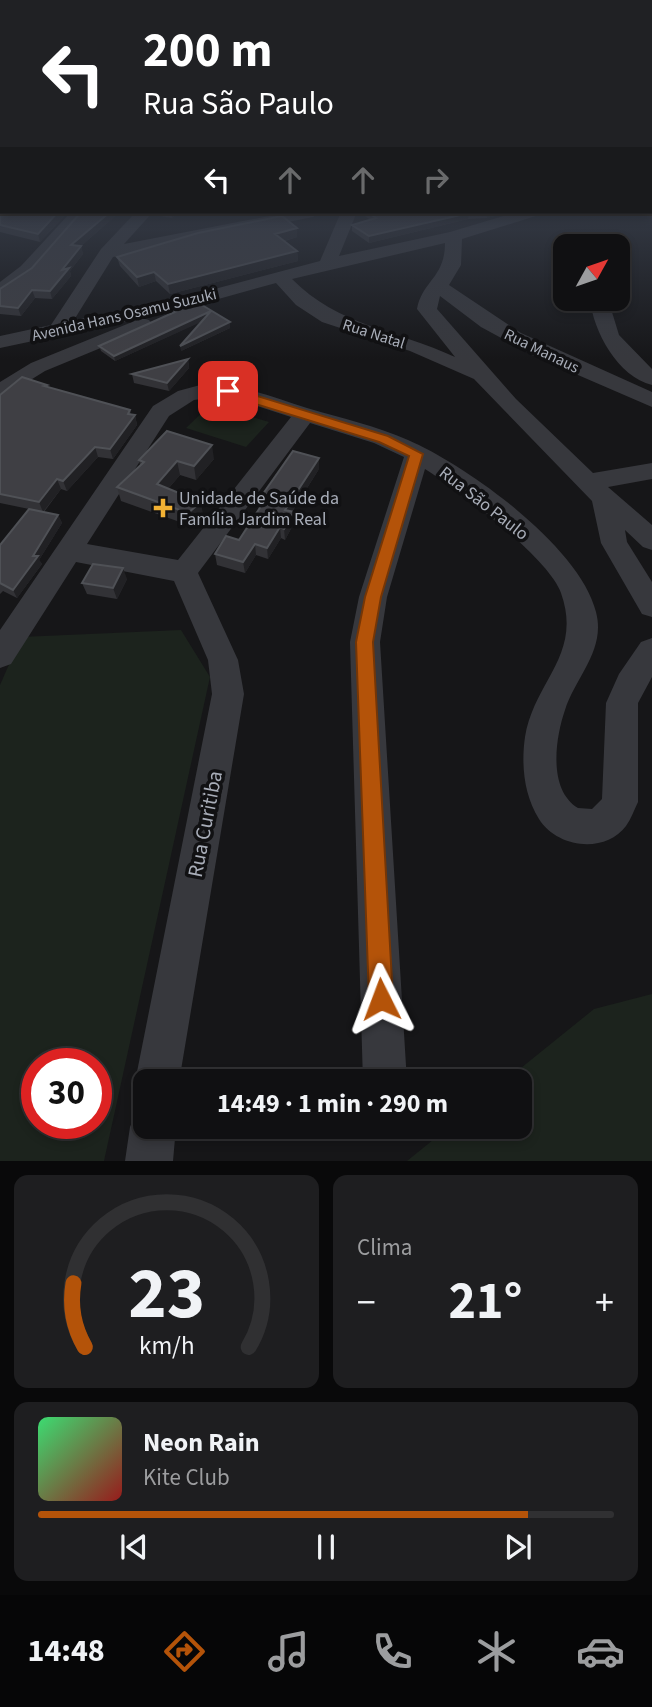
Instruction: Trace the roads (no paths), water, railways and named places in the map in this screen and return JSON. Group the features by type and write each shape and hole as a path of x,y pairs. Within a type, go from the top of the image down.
{"street":[{"path":"0,291 27,270 45,250"},
{"path":"60,327 110,250"},
{"path":"107,253 121,250"},
{"path":"327,264 333,250"},
{"name":"Avenida Hans Osamu Suzuki","path":"0,342 60,327 178,304 278,276 390,250"},
{"path":"453,250 452,264 440,287 428,298 426,309 480,376 596,491 652,540"},
{"name":"Rua Natal","path":"278,276 303,301 329,318 417,347 480,376"},
{"name":"Rua Manaus","path":"440,287 461,306 495,327 652,400"},
{"path":"0,392 38,367 154,318 178,304"},
{"path":"603,312 610,339 625,357 652,379"},
{"name":"Rua São Paulo","path":"0,656 154,421 173,401 203,391 228,391 384,439 416,454 454,476 509,520 536,544 575,589 584,620 584,644 547,715 541,774 545,796 552,809 569,824 592,829 608,823 616,814 620,803 622,703 630,684 652,651"},
{"path":"71,551 184,572 305,414"},
{"path":"384,1069 365,642 373,597 416,454"},
{"path":"596,491 652,471"},
{"path":"596,491 614,543 652,606"},
{"name":"Rua Curitiba","path":"159,1069 228,694 223,660 184,572"},
{"path":"149,1161 152,1139"}],"place":[{"name":"Unidade de Saúde da Família Jardim Real","path":"163,508"}]}
